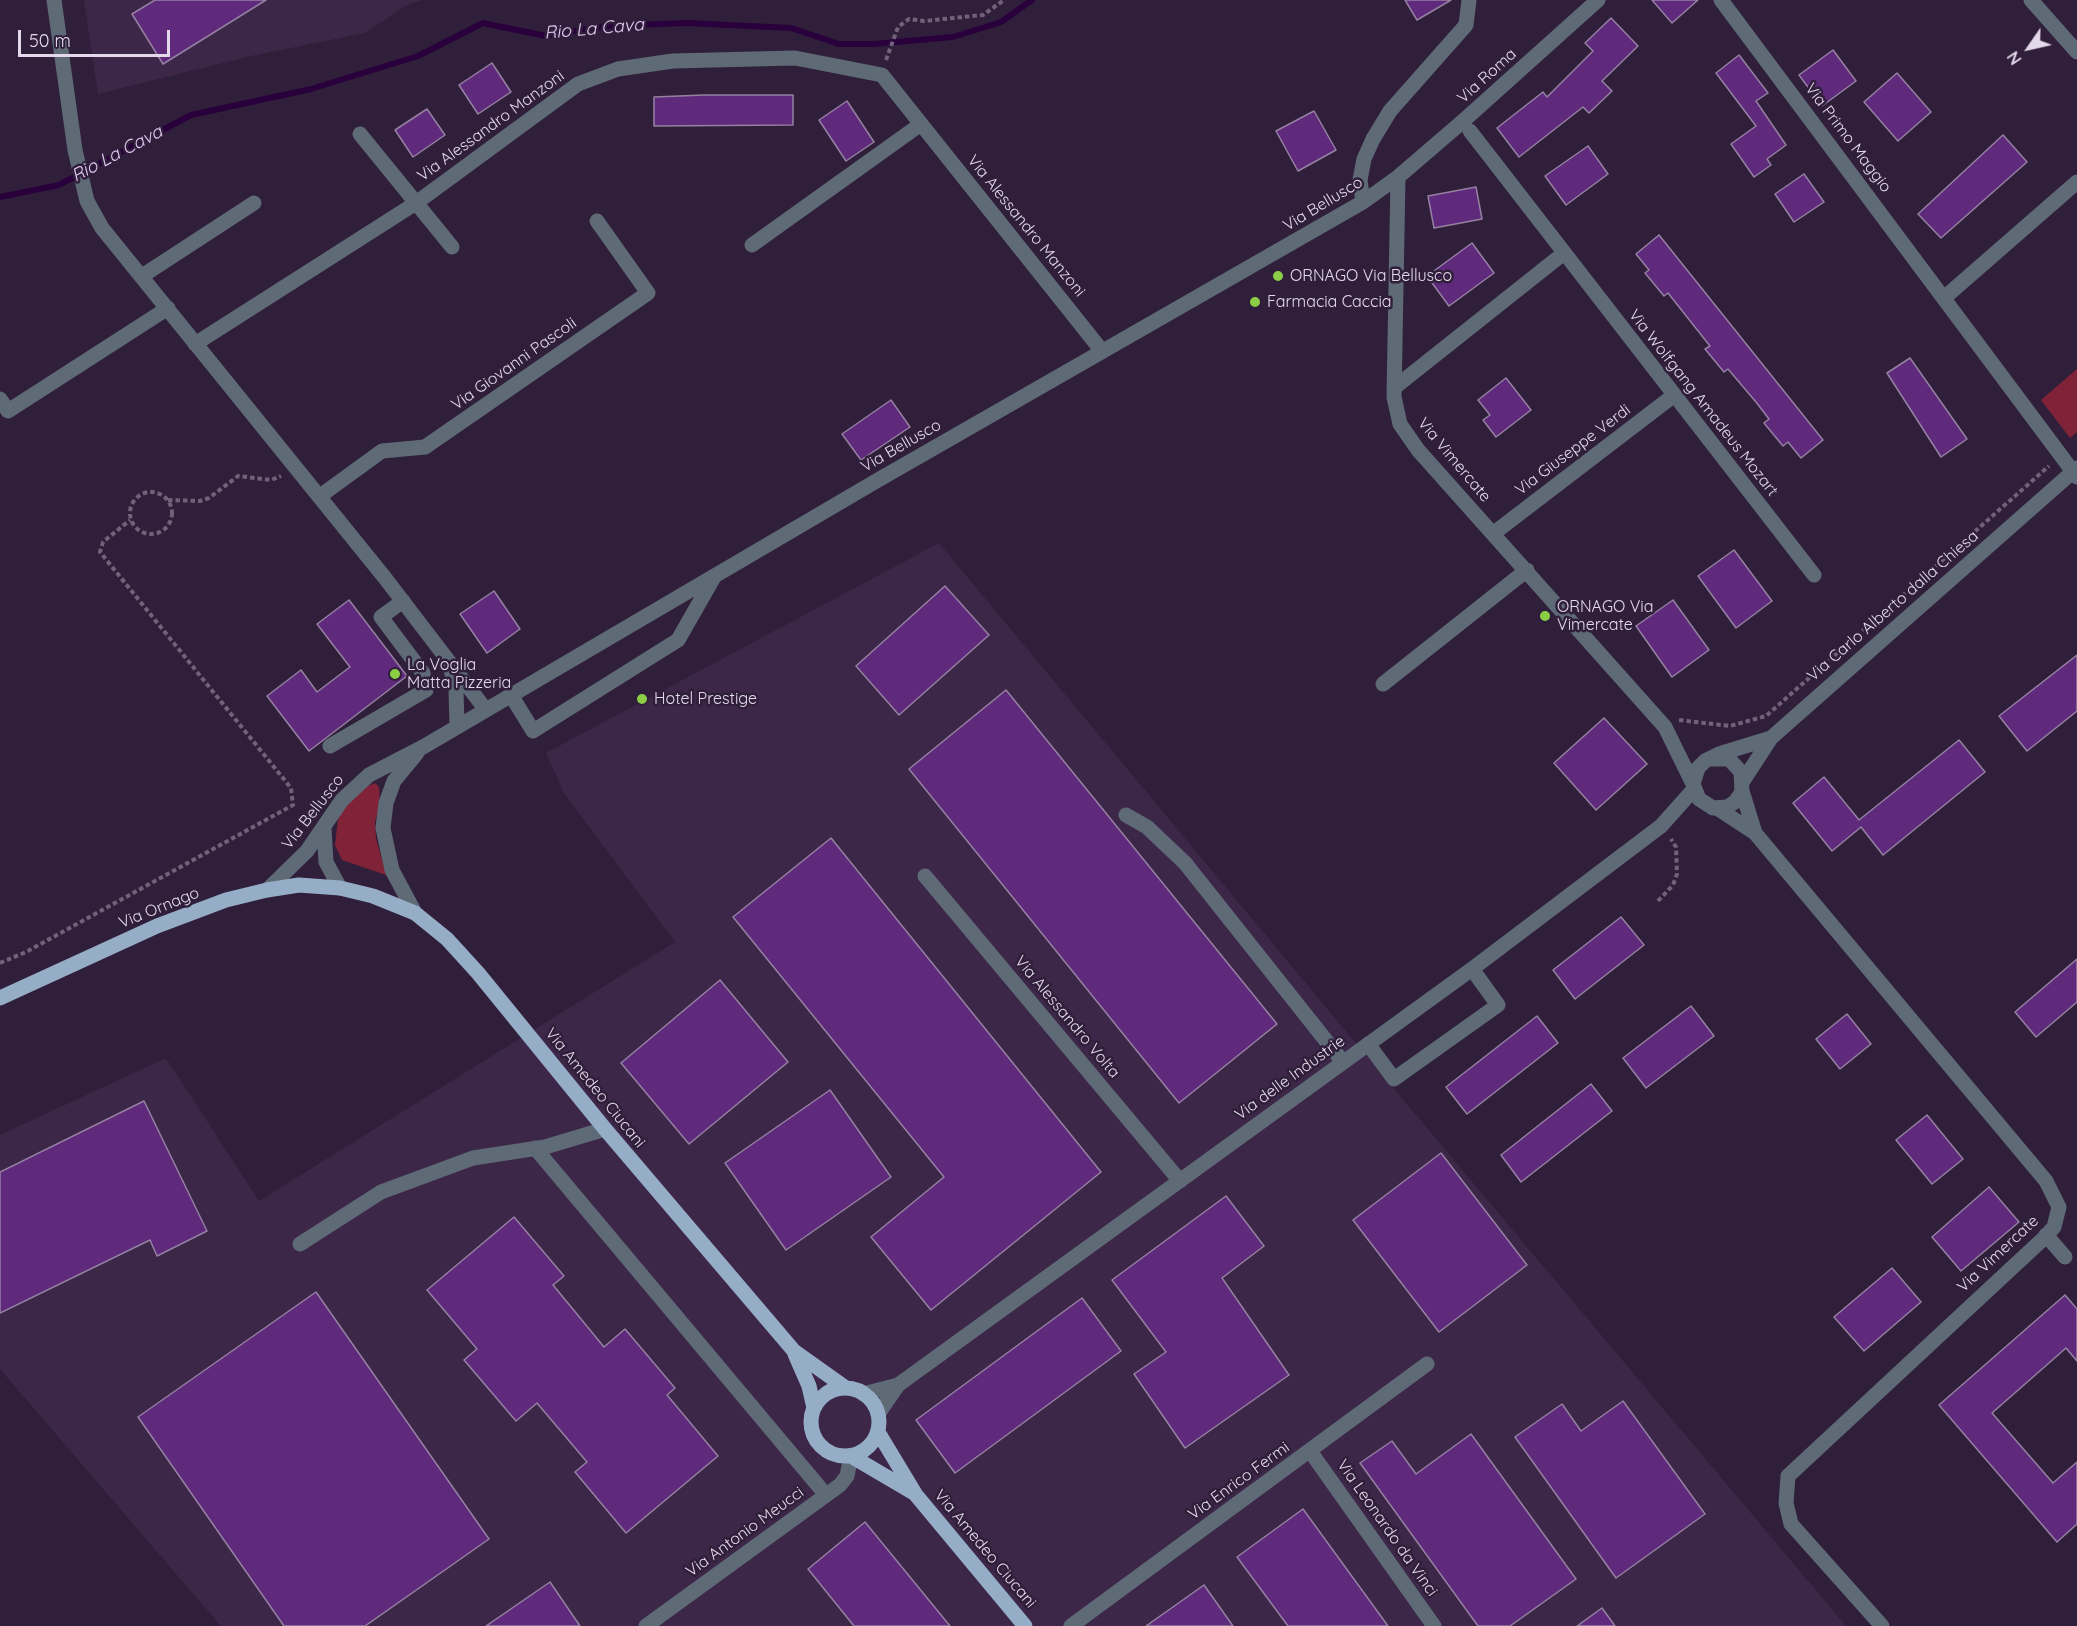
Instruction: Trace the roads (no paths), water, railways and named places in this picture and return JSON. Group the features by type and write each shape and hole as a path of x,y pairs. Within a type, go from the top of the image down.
{"main road":[{"name":"Via Ornago","path":"0,998 157,926 226,900 299,885 340,888"},
{"name":"Via Amedeo Ciucani","path":"340,888 373,896 415,914 447,939 478,973 605,1129 794,1351 846,1388 863,1394"},
{"name":"Via Amedeo Ciucani","path":"794,1351 809,1386 814,1408 811,1426 818,1444 834,1455 851,1456 916,1495"},
{"path":"814,1408 828,1392 846,1388"},
{"path":"851,1456 868,1448 878,1432 878,1414 873,1402 863,1394"},
{"name":"Via Amedeo Ciucani","path":"878,1432 916,1495 1026,1626"}],"street":[{"path":"54,0 75,150 87,201 102,228 320,496 403,601 450,666 469,685 486,710"},
{"path":"1364,202 1360,180 1364,159 1373,139 1390,111 1466,25 1469,0"},
{"name":"Via Roma","path":"1398,177 1598,0"},
{"name":"Via Primo Maggio","path":"1721,0 2076,472"},
{"path":"2031,0 2077,52"},
{"name":"Via Alessandro Manzoni","path":"195,344 416,203 578,84 618,69 673,62 795,58 882,75 1102,351"},
{"path":"752,245 921,124"},
{"name":"Via Wolfgang Amadeus Mozart","path":"1470,131 1673,396 1814,575"},
{"name":"Via Alessandro Manzoni","path":"360,134 452,247"},
{"name":"Via Bellusco","path":"267,890 308,851 342,800 362,780 423,747 715,575 1364,202 1398,177"},
{"name":"Via Vimercate","path":"1398,177 1394,388 1397,414 1405,434 1665,727 1693,787"},
{"path":"1944,298 2077,182"},
{"path":"142,276 254,203"},
{"name":"Via Giovanni Pascoli","path":"320,496 382,451 424,447 648,293 597,221"},
{"path":"1394,388 1564,253"},
{"path":"0,399 8,411 168,308"},
{"name":"Via Giuseppe Verdi","path":"1494,533 1673,396"},
{"name":"Via Carlo Alberto dalla Chiesa","path":"1743,786 1771,738 2076,472"},
{"path":"1383,684 1527,570"},
{"path":"511,695 533,731 678,640 715,575"},
{"path":"330,746 426,690 423,674 381,617 403,601"},
{"path":"450,666 454,679 457,727"},
{"path":"1710,759 1721,757 1732,761 1740,770 1743,786 1733,804 1717,808 1704,804 1693,787 1698,768 1710,759 1771,738"},
{"name":"Via Bellusco","path":"415,914 392,870 384,828 386,803 394,782 401,770 423,747"},
{"name":"Via Vimercate","path":"1743,786 1755,833"},
{"name":"Via delle Industrie","path":"878,1414 898,1385 1472,969 1661,826 1693,787"},
{"name":"Via Vimercate","path":"1717,808 1755,833 2046,1181 2059,1207 2054,1227 2046,1235 1800,1462 1788,1476 1786,1503 1791,1524 1881,1626"},
{"path":"1126,815 1147,827 1185,863 1343,1062"},
{"path":"324,829 326,862 340,888"},
{"name":"Via Alessandro Volta","path":"926,876 1180,1180"},
{"path":"1368,1044 1394,1079 1497,1005 1472,969"},
{"path":"300,1244 381,1192 473,1158 535,1149 605,1129"},
{"path":"535,1149 826,1495"},
{"path":"2046,1235 2065,1257"},
{"name":"Via Enrico Fermi","path":"1071,1626 1427,1364"},
{"name":"Via delle Industrie","path":"863,1394 898,1385"},
{"name":"Via Leonardo da Vinci","path":"1310,1451 1434,1626"},
{"name":"Via Antonio Meucci","path":"646,1626 845,1480 851,1456"}],"waterway":[{"name":"Rio La Cava","path":"0,197 59,185 191,115 311,89 418,56 483,23 546,36 605,26 687,23 791,28 839,44 874,44 953,37 1001,22 1032,0"}],"place":[{"name":"ORNAGO Via Bellusco","path":"1278,276"},
{"name":"Farmacia Caccia","path":"1255,302"},
{"name":"ORNAGO Via Vimercate","path":"1545,616"},
{"name":"La Voglia Matta Pizzeria","path":"395,674"},
{"name":"Hotel Prestige","path":"642,699"}]}
